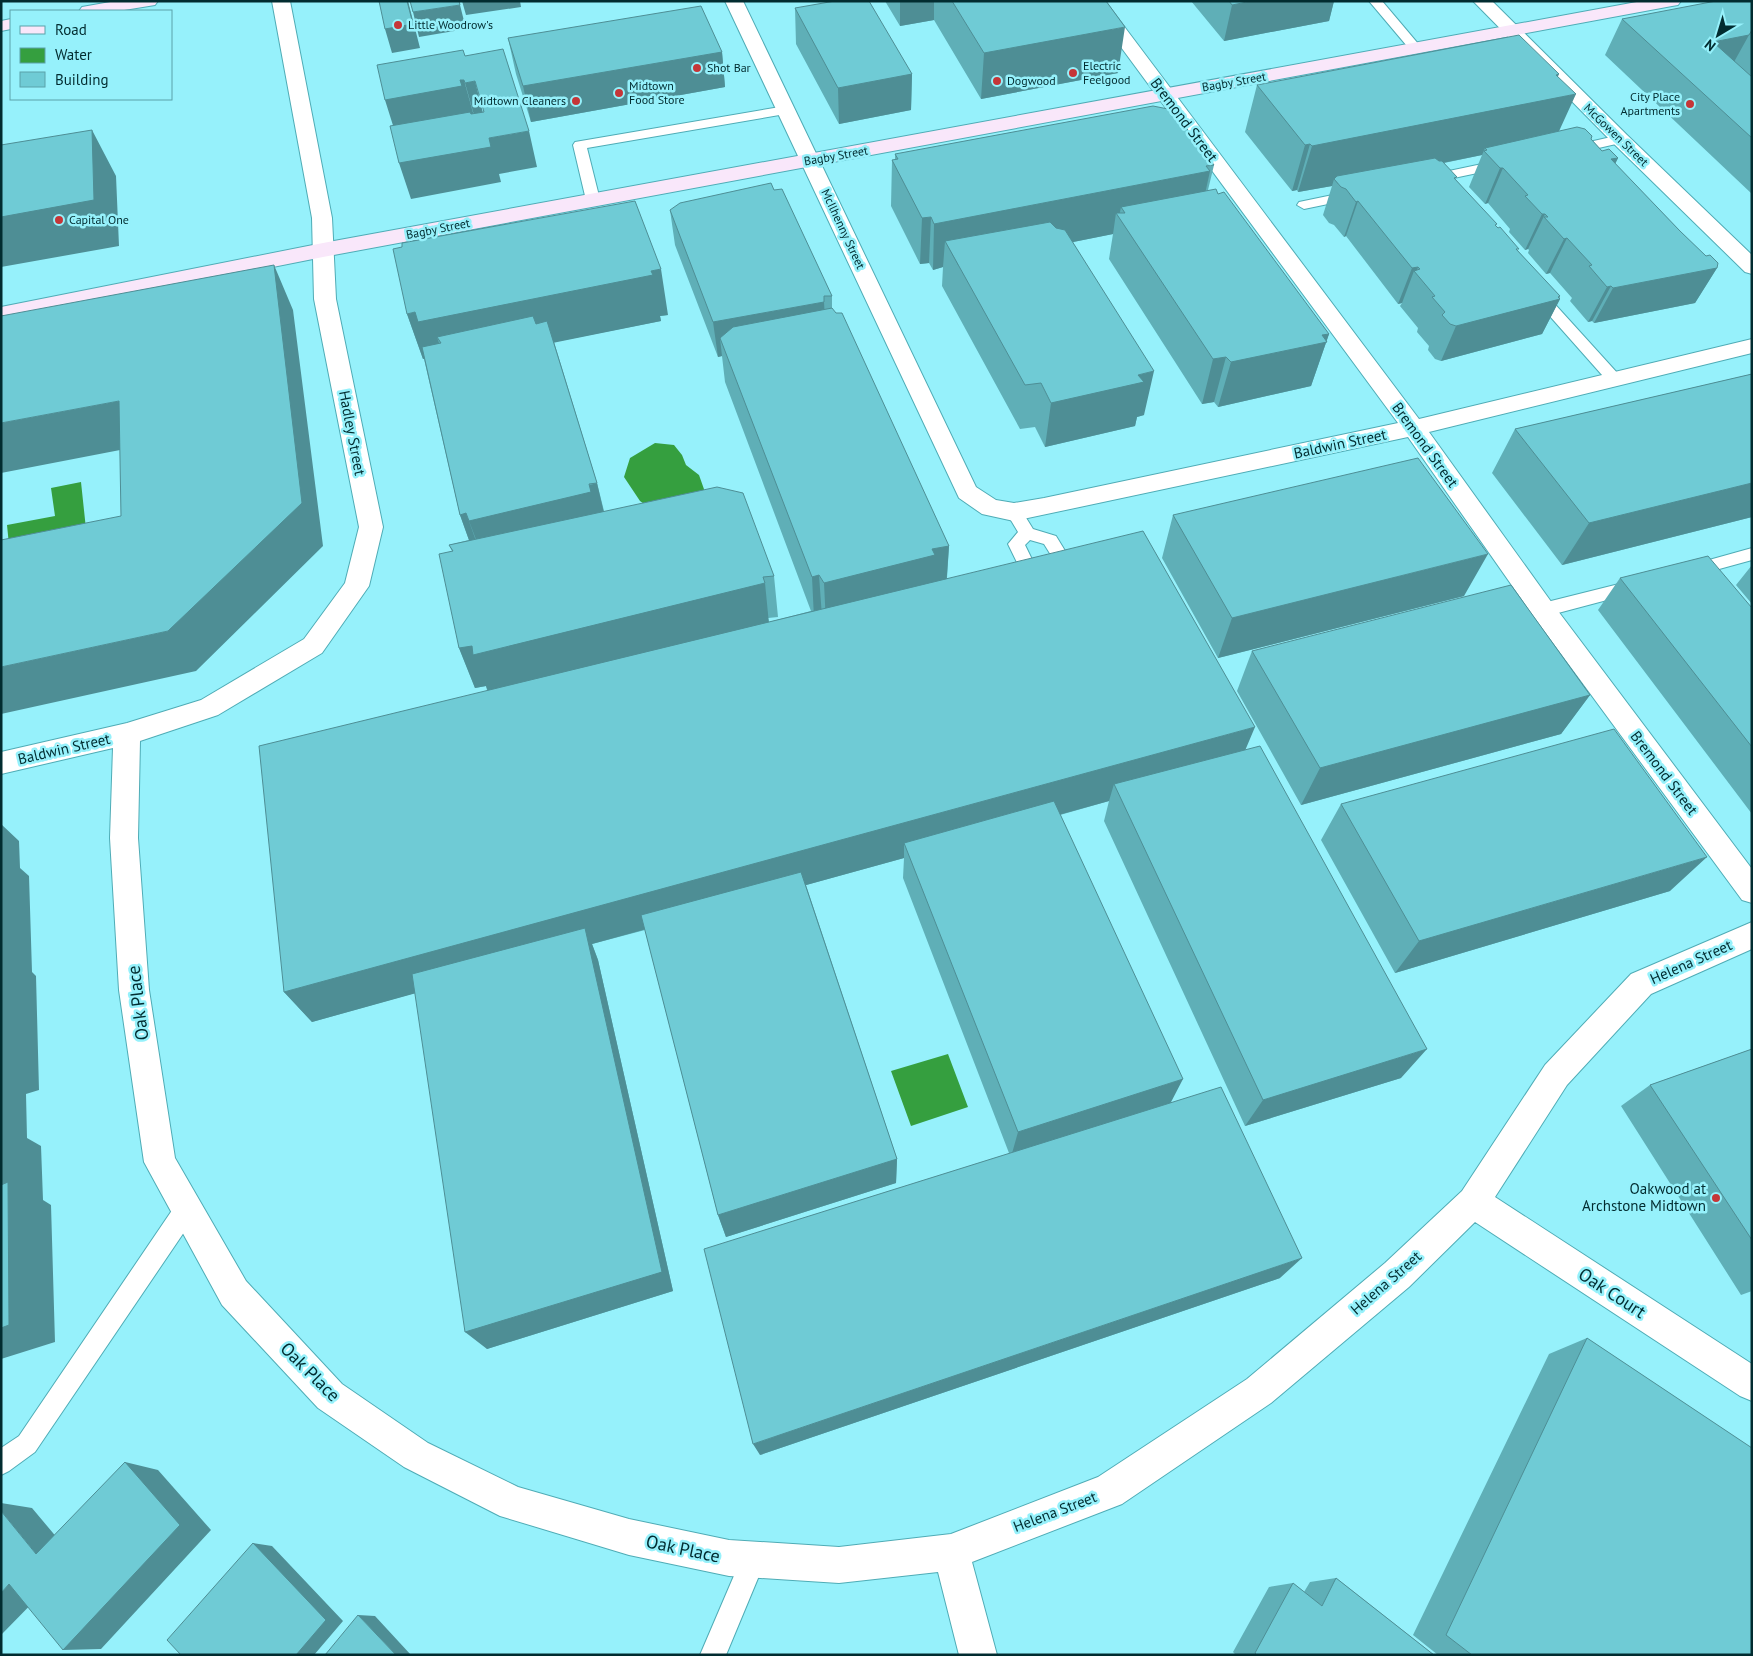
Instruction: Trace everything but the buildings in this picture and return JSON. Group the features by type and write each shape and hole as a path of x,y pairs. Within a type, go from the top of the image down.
{"main road":[{"path":"94,10 149,1"},
{"name":"Bagby Street","path":"1,314 324,250 1672,1"}],"street":[{"name":"Hadley Street","path":"127,734 209,708 313,646 357,586 371,527 325,298 322,218 281,1"},
{"name":"McIlhenny Street","path":"734,1 950,457"},
{"name":"Bremond Street","path":"1096,1 1414,428 1543,610 1752,891"},
{"name":"McGowen Street","path":"1482,1 1752,267"},
{"name":"Baldwin Street","path":"950,457 967,492 990,508 1014,512 1414,428 1752,346"},
{"name":"Baldwin Street","path":"1,763 127,734"},
{"name":"Oak Place","path":"127,734 124,838 134,990 160,1162 234,1293 330,1396 416,1455 513,1503 629,1537 729,1558 839,1565 951,1552"},
{"name":"Helena Street","path":"951,1552 1108,1491 1259,1391 1397,1275 1473,1202 1556,1075 1641,984 1752,935"},
{"name":"Oak Court","path":"1473,1202 1752,1384"},
{"path":"951,1552 978,1655"}],"lane":[{"path":"1375,1 1416,49"},
{"path":"593,200 580,145 786,110"},
{"path":"1556,153 1620,139"},
{"path":"1415,182 1518,161"},
{"path":"1433,178 1446,193"},
{"path":"1304,205 1369,192"},
{"path":"1526,281 1615,380"},
{"path":"1014,512 1027,532 1050,540 1079,586"},
{"path":"1027,532 1016,544 1041,596"},
{"path":"1673,576 1752,554"},
{"path":"1701,568 1714,583"},
{"path":"1543,610 1655,580"},
{"path":"1,1463 27,1444 187,1208"},
{"path":"713,1655 754,1559"}],"water":[{"path":"655,443 674,445 682,455 686,465 699,475 705,492 661,516 640,501 624,477 630,458"},
{"path":"81,482 86,529 9,545 7,525 55,516 51,488"},
{"path":"948,1054 968,1107 911,1126 891,1071"}],"place":[{"name":"Little Woodrow's","path":"398,25"},
{"name":"Shot Bar","path":"697,68"},
{"name":"Electric Feelgood","path":"1073,73"},
{"name":"Dogwood","path":"997,81"},
{"name":"Midtown Food Store","path":"619,93"},
{"name":"Midtown Cleaners","path":"576,101"},
{"name":"City Place Apartments","path":"1690,104"},
{"name":"Capital One","path":"59,220"},
{"name":"Oakwood at Archstone Midtown","path":"1716,1198"}]}
